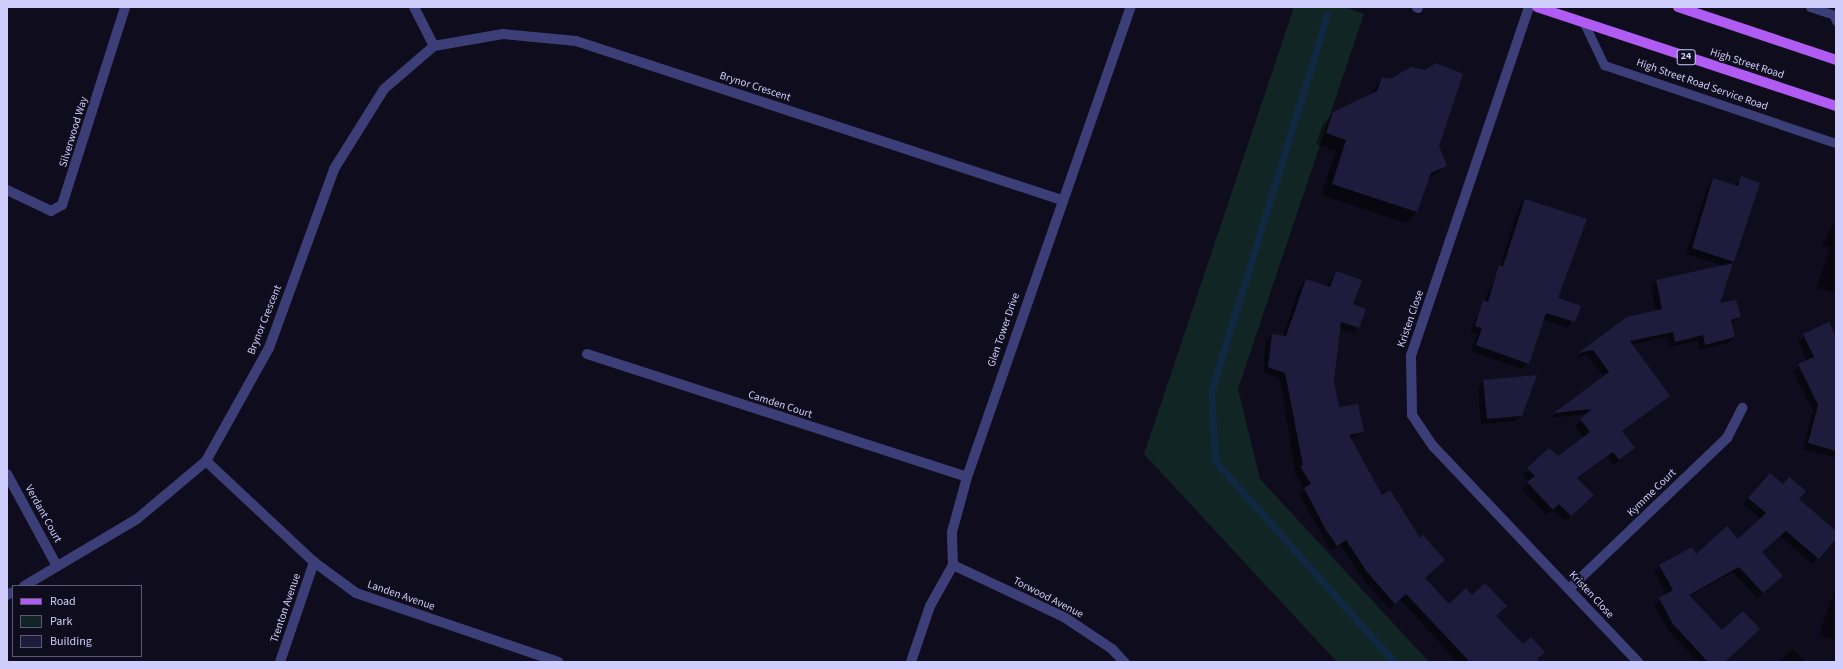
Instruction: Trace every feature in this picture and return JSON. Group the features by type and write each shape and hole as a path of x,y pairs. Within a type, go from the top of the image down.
{"main road":[{"name":"High Street Road","path":"1537,7 1836,106"},
{"path":"1678,7 1836,60"}],"street":[{"name":"Silverwood Way","path":"7,190 51,211 62,205 125,7"},
{"path":"414,7 434,46"},
{"name":"Glen Tower Drive","path":"953,565 952,532 967,477 1062,200 1131,7"},
{"name":"Kristen Close","path":"1529,7 1411,356 1412,415 1434,446 1638,662"},
{"name":"Brynor Crescent","path":"26,585 138,519 206,461 269,348 334,169 384,89 434,46 503,34 576,41 1062,200"},
{"name":"Camden Court","path":"587,354 967,477"},
{"name":"Kymme Court","path":"1569,589 1727,438 1742,408"},
{"name":"Landen Avenue","path":"206,461 314,562 356,593 559,662"},
{"name":"Verdant Court","path":"7,474 57,566"},
{"name":"Trenton Avenue","path":"280,662 314,562"},
{"path":"911,662 930,606 953,565"},
{"name":"Torwood Avenue","path":"953,565 1064,617 1112,649 1124,662"}],"lane":[{"path":"1810,7 1834,15 1836,21"},
{"name":"High Street Road Service Road","path":"1584,23 1604,64 1836,143"}],"green space":[{"path":"1294,7 1344,7 1364,14 1238,389 1260,479 1429,662 1337,662 1144,454"}],"building":[{"path":"1436,63 1463,74 1439,146 1447,166 1431,173 1417,212 1332,184 1346,140 1326,133 1333,112 1377,91 1382,77 1390,79 1411,67 1425,70"},
{"path":"1741,176 1760,183 1734,262 1692,248 1713,178 1738,186"},
{"path":"1525,199 1587,219 1558,298 1581,306 1575,322 1546,313 1529,364 1476,345 1482,328 1475,326 1483,300 1488,302 1499,265 1503,266"},
{"path":"1733,263 1720,303 1736,300 1741,317 1731,320 1735,337 1705,345 1703,335 1675,342 1673,332 1630,341 1670,396 1622,431 1635,448 1619,460 1613,452 1577,478 1594,495 1571,516 1559,504 1553,510 1527,482 1535,476 1527,468 1549,448 1558,456 1590,432 1580,419 1592,409 1554,413 1609,372 1593,350 1578,353 1627,317 1662,309 1656,280"},
{"path":"1336,271 1362,280 1353,304 1366,309 1359,328 1341,322 1334,381 1339,407 1358,404 1364,432 1349,435 1382,495 1390,490 1420,538 1423,535 1445,560 1425,578 1449,604 1466,588 1472,595 1485,583 1507,606 1496,616 1523,644 1531,637 1545,652 1537,659 1540,662 1470,662 1406,594 1395,604 1367,572 1346,540 1337,546 1326,530 1304,488 1311,484 1300,466 1303,465 1285,373 1268,367 1272,334 1286,336 1306,279 1330,287"},
{"path":"1829,322 1836,337 1836,451 1808,443 1818,405 1798,364 1814,357 1803,334"},
{"path":"1537,375 1522,416 1487,419 1483,380"},
{"path":"1770,473 1783,484 1789,477 1806,491 1799,499 1836,531 1836,539 1819,559 1786,531 1762,552 1783,576 1763,593 1739,567 1689,595 1722,630 1743,611 1760,629 1725,662 1708,662 1673,624 1659,598 1673,590 1659,565 1692,547 1696,554 1727,526 1738,539 1766,513 1748,498"}],"waterway":[{"path":"1327,15 1211,391 1215,461 1394,662"}]}
